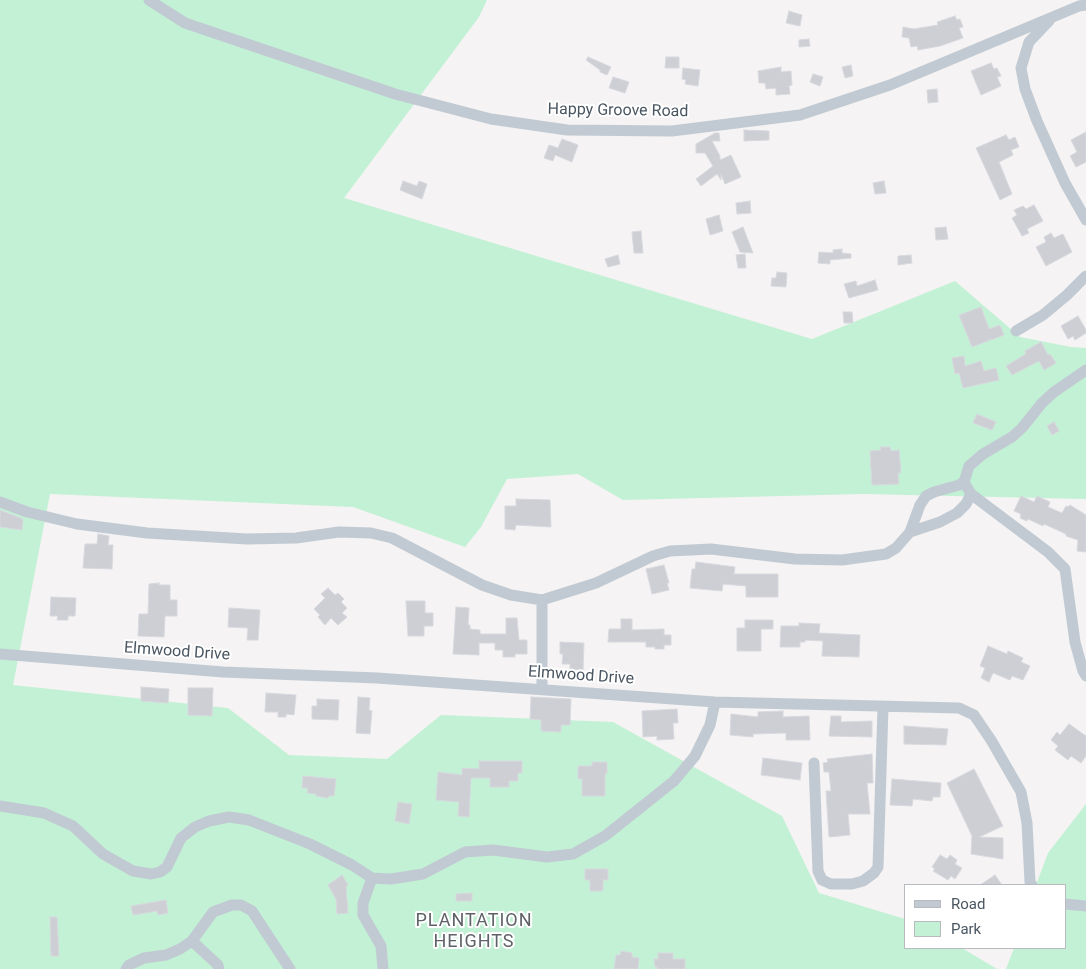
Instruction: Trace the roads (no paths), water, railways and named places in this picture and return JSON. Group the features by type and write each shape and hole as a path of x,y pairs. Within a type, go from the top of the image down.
{"street":[{"name":"Happy Groove Road","path":"150,0 186,23 395,94 491,119 567,130 672,131 800,115 890,85 1079,6 1086,5"},
{"path":"1052,18 1029,42 1021,68 1024,89 1036,121 1065,183 1086,220"},
{"path":"1016,331 1043,315 1086,276"},
{"path":"0,502 27,512 77,524 147,533 247,539 296,538 339,532 371,533 392,538 482,585 511,595 542,600 596,583 653,556 670,551 711,549 795,559 842,560 886,554 896,548 910,532 920,505 926,496 964,482 969,466 983,454 1012,437 1022,428 1042,403 1086,370"},
{"path":"964,482 971,494 1048,552 1065,569 1075,642 1086,676"},
{"path":"910,532 932,525 957,513 966,504 971,494"},
{"path":"542,600 542,689"},
{"name":"Elmwood Drive","path":"0,654 223,672 377,678 715,702 958,708 974,715 1021,792 1027,824 1031,884"},
{"path":"0,806 44,813 73,826 103,854 133,871 151,874 160,872 167,867 181,838 195,827 209,821 229,817 250,820 310,844 352,865 372,878 392,879 423,874 465,852 493,850 546,857 573,854 605,836 674,781 696,756 710,725 715,702"},
{"path":"814,763 818,871 822,880 832,884 863,882 878,867 883,707"},
{"path":"372,878 362,903 363,915 381,946 383,969"},
{"path":"1066,904 1086,906"},
{"path":"126,969 144,958 166,955 180,949 192,941 214,912 232,905 241,905 252,910 290,969"},
{"path":"192,941 218,965 219,969"}],"district":[{"name":"PLANTATION HEIGHTS","path":"474,931"}]}
